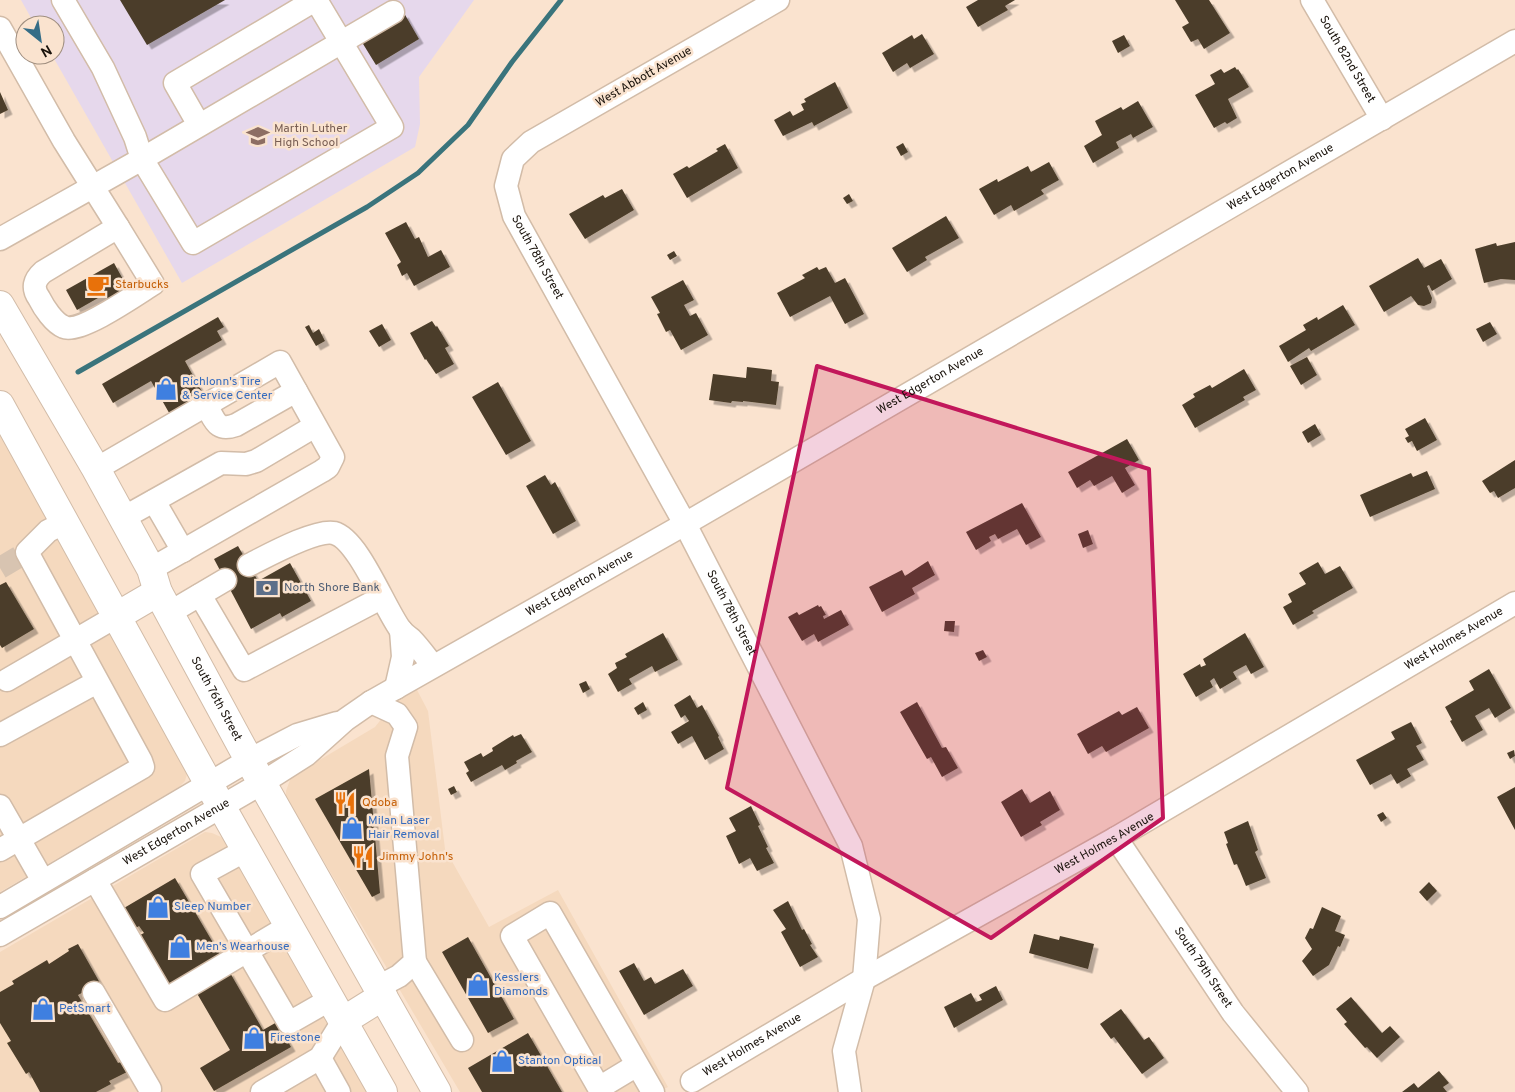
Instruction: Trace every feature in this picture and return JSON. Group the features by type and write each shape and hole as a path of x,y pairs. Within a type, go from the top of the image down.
{"main road":[{"name":"South 76th Street","path":"0,305 96,469 255,771 437,1092"},
{"path":"0,405 246,850 384,1092"},
{"path":"117,616 159,591"},
{"path":"337,1010 380,992"}],"street":[{"path":"63,0 103,68 135,137 142,159 193,243 392,127 316,0 175,83 199,125"},
{"name":"West Abbott Avenue","path":"514,159 531,142 778,0"},
{"name":"South 82nd Street","path":"1312,0 1382,119"},
{"path":"0,239 142,159 393,12"},
{"path":"0,28 64,141 94,186 153,284 86,324 71,329 63,327 37,297 34,288 36,278 118,228"},
{"name":"West Edgerton Avenue","path":"0,907 43,881 215,794 255,771 297,736 345,720 371,702 433,666 685,524 1515,41"},
{"name":"South 78th Street","path":"514,159 506,186 514,216 685,524 851,846 869,919 864,980 844,1050 850,1092"},
{"path":"96,469 280,362 333,458 328,466 183,551 159,591 200,595 225,580"},
{"path":"206,405 217,424 221,428 226,429 296,392"},
{"path":"123,518 220,463 246,464 256,461 315,426"},
{"path":"154,501 183,551"},
{"path":"10,844 143,767 142,761 27,552 48,531 65,522"},
{"path":"249,565 316,534 333,532 345,538 359,556 381,598 401,630 433,666"},
{"path":"200,595 244,670 381,598"},
{"name":"West Holmes Avenue","path":"692,1081 864,980 1512,611"},
{"path":"6,680 117,616"},
{"path":"396,688 403,657 401,630"},
{"path":"0,735 97,682"},
{"path":"371,702 397,714 406,727 397,756 415,962 462,1040"},
{"name":"West Edgerton Avenue","path":"0,935 95,880 215,794"},
{"path":"0,806 10,844 43,881"},
{"name":"South 79th Street","path":"1116,838 1233,1013 1297,1092"},
{"path":"246,850 202,874 289,1023 337,1010"},
{"path":"95,880 165,1000 289,926"},
{"path":"638,1065 599,1088 512,936 550,913 638,1065 653,1092"},
{"path":"380,992 415,962"},
{"path":"94,993 149,1091"},
{"path":"262,1092 320,1058 337,1010"},
{"path":"320,1058 340,1092"}],"highlighted area":[{"path":"817,366 1149,469 1163,818 991,938 727,788"}],"shaded area":[{"name":"Martin Luther High School","path":"21,0 474,0 419,77 420,124 415,147 182,283 58,65 65,65 65,15 29,15"},
{"path":"0,430 186,767 187,774 185,781 179,787 0,892"},
{"path":"416,688 428,711 445,849 489,927 558,890 668,1087 658,1092 460,1092 286,797 291,777 375,727 394,703"},
{"path":"205,832 221,837 227,843 367,1092 0,1092 0,952"}],"building":[{"path":"120,0 225,0 147,45"},
{"path":"978,0 1015,0 1005,6 1008,10 978,27 966,7"},
{"path":"1175,0 1209,0 1230,33 1204,49 1198,39 1191,42 1182,27 1189,23"},
{"path":"404,13 419,39 376,65 360,39"},
{"path":"922,34 934,54 910,68 907,63 893,72 882,53 912,35 914,39"},
{"path":"1124,35 1130,46 1118,53 1112,41"},
{"path":"1235,67 1249,87 1228,99 1237,118 1227,124 1225,122 1214,128 1195,95 1215,84 1210,75 1221,69 1224,73"},
{"path":"835,82 848,108 814,126 812,122 783,136 774,120 790,111 793,116 804,110 801,104 806,102 804,99"},
{"path":"0,92 8,110 0,114"},
{"path":"1138,101 1153,127 1133,138 1131,134 1116,142 1119,148 1093,163 1084,146 1102,135 1095,121 1121,107 1123,110"},
{"path":"903,143 908,152 901,156 896,147"},
{"path":"725,144 738,168 687,198 673,174 687,166 689,168 718,151 716,149"},
{"path":"1049,162 1059,180 1041,190 1044,194 1014,211 1011,205 994,215 979,189 997,179 998,182 1028,166 1031,172"},
{"path":"622,189 634,210 585,239 569,214 603,195 605,198"},
{"path":"849,194 853,201 847,204 843,198"},
{"path":"946,216 959,238 925,257 927,260 907,272 892,248"},
{"path":"406,222 415,239 419,237 428,257 441,250 450,267 414,286 407,273 402,276 397,265 401,262 385,233"},
{"path":"1515,242 1515,280 1501,279 1484,283 1475,249 1496,243 1497,246"},
{"path":"674,251 677,256 670,260 667,255"},
{"path":"1418,258 1424,268 1441,259 1452,279 1432,291 1429,285 1427,286 1432,298 1431,303 1424,306 1418,305 1411,296 1384,312 1369,286"},
{"name":"Starbucks","path":"114,263 125,283 117,287 120,293 108,300 105,294 77,310 66,290"},
{"path":"817,267 819,270 826,267 835,283 845,278 864,314 845,324 830,296 790,317 777,293 805,278 802,275"},
{"path":"683,280 694,300 684,305 690,316 696,313 708,335 681,350 670,330 666,332 657,314 660,313 651,297"},
{"path":"1343,305 1355,325 1311,351 1309,348 1288,362 1279,346 1306,330 1303,325 1317,317 1318,320"},
{"path":"218,317 224,327 217,331 222,340 185,361 206,399 172,418 151,381 113,403 102,384"},
{"path":"432,321 449,346 445,348 454,364 436,374 425,360 410,333"},
{"path":"1490,322 1497,334 1483,342 1476,329"},
{"path":"382,324 391,340 379,347 369,331"},
{"path":"309,325 313,333 319,329 325,341 316,346 305,327"},
{"path":"1307,357 1317,375 1301,385 1290,366"},
{"path":"747,367 772,370 771,381 779,382 776,405 743,401 732,401 731,403 709,400 713,374 746,378"},
{"path":"1244,369 1256,390 1243,397 1245,400 1195,428 1182,405 1195,397 1193,394 1210,385 1212,388"},
{"path":"498,382 531,441 506,455 472,397"},
{"path":"1425,418 1437,440 1417,451 1412,441 1408,443 1405,438 1409,436 1405,429"},
{"path":"1315,424 1321,435 1308,443 1302,432"},
{"path":"1127,439 1139,460 1125,468 1135,485 1122,493 1112,476 1094,486 1090,480 1077,488 1068,472"},
{"path":"1515,460 1515,488 1498,498 1494,491 1490,493 1482,481"},
{"path":"1427,471 1435,489 1370,517 1360,495 1411,473 1413,477"},
{"path":"545,475 551,485 555,482 576,521 553,534 526,486"},
{"path":"1022,503 1041,537 1026,545 1017,529 998,539 995,534 989,537 991,541 976,550 966,532"},
{"path":"1088,530 1093,544 1083,548 1078,534"},
{"name":"North Shore Bank","path":"238,546 258,581 290,563 311,601 282,617 280,613 251,629 214,559"},
{"path":"928,561 935,575 912,588 915,594 882,612 869,587 902,570 905,576"},
{"path":"1318,562 1325,574 1340,566 1353,588 1312,611 1314,613 1293,625 1283,607 1292,602 1288,594 1306,584 1299,573"},
{"path":"6,582 34,629 2,648 0,645 0,585"},
{"path":"818,605 819,607 821,606 826,615 823,616 824,619 841,610 849,625 818,642 814,634 802,641 788,617 797,612 799,615"},
{"path":"945,621 955,621 954,632 944,631"},
{"path":"663,633 678,660 655,672 652,666 629,679 632,684 618,692 608,674 617,668 615,663 627,657 625,654"},
{"path":"1245,633 1264,667 1251,674 1246,665 1233,672 1237,679 1220,689 1214,678 1210,681 1213,687 1196,697 1183,674 1200,664 1201,667 1206,665 1203,659"},
{"path":"983,650 987,657 979,661 975,653"},
{"path":"1489,669 1511,708 1495,718 1489,708 1475,716 1483,730 1462,742 1450,721 1452,720 1445,707 1474,690 1469,681"},
{"path":"586,681 590,689 583,693 579,684"},
{"path":"690,695 697,708 702,705 724,749 705,760 692,736 678,744 671,732 689,721 685,715 681,718 674,705"},
{"path":"643,702 647,710 638,715 634,708"},
{"path":"917,702 942,748 946,747 958,768 942,777 931,757 927,759 900,712"},
{"path":"1137,707 1149,728 1106,752 1102,746 1088,754 1077,734 1119,711 1122,715"},
{"path":"1411,722 1422,743 1416,746 1424,760 1407,769 1411,776 1397,784 1391,774 1370,785 1356,760 1395,739 1391,732"},
{"path":"521,734 532,752 505,770 502,765 471,782 466,773 469,771 464,762 481,753 483,757 493,751 492,748 513,735 514,737"},
{"path":"1514,750 1515,756 1510,759 1507,753"},
{"path":"369,769 380,893 372,897 315,799"},
{"path":"454,786 457,792 451,795 448,789"},
{"path":"1515,787 1515,830 1497,797"},
{"path":"1022,789 1030,803 1050,791 1060,810 1040,822 1042,825 1021,837 1001,802"},
{"path":"751,806 768,847 766,848 774,863 757,871 750,858 739,864 726,836 736,831 729,818"},
{"path":"1383,812 1387,818 1381,822 1377,815"},
{"path":"1248,821 1258,850 1255,852 1266,878 1246,886 1237,864 1234,865 1226,844 1228,843 1224,832"},
{"name":"Men's Wearhouse","path":"175,878 222,958 169,989 138,936 144,933 139,926 136,928 124,908"},
{"path":"1429,882 1437,891 1427,901 1419,892"},
{"path":"788,901 818,957 800,967 781,932 786,929 773,910"},
{"path":"1322,907 1341,916 1335,931 1345,935 1329,965 1313,976 1302,961 1312,949 1305,938 1310,928 1313,929"},
{"path":"1034,934 1059,940 1060,936 1094,944 1088,969 1029,953"},
{"name":"Kesslers Diamonds","path":"468,937 514,1019 488,1033 442,952"},
{"name":"PetSmart","path":"78,944 100,983 78,995 118,1063 121,1062 127,1072 109,1081 111,1084 96,1092 40,1092 29,1072 26,1074 7,1043 11,1041 0,1023 0,992 14,984 12,981 47,960 49,964 69,951 68,949"},
{"path":"634,963 644,981 651,977 655,984 683,969 693,986 644,1015 619,971"},
{"name":"Firestone","path":"229,971 263,1030 277,1022 291,1047 214,1091 200,1068 230,1050 195,990"},
{"path":"996,986 1003,1000 954,1028 944,1007 971,993 976,1002 982,1000 979,995"},
{"path":"1351,997 1382,1033 1390,1026 1400,1037 1377,1058 1367,1047 1365,1048 1344,1024 1347,1022 1336,1009"},
{"path":"1121,1009 1144,1040 1149,1037 1164,1058 1142,1074 1114,1037 1111,1039 1100,1024"},
{"path":"528,1033 562,1092 482,1092 468,1068"},
{"path":"1439,1071 1449,1083 1443,1087 1447,1092 1402,1092 1414,1083 1418,1088"}],"waterway":[{"path":"78,372 367,207 418,173 468,125 512,62 561,0"}],"tunnel":[{"path":"0,568 27,552"}],"place":[{"name":"Martin Luther High School","path":"258,136"},
{"name":"Starbucks","path":"98,285"},
{"name":"Richlonn's Tire & Service Center","path":"166,389"},
{"name":"North Shore Bank","path":"267,588"},
{"name":"Qdoba","path":"345,803"},
{"name":"Milan Laser Hair Removal","path":"352,828"},
{"name":"Jimmy John's","path":"363,857"},
{"name":"Sleep Number","path":"158,907"},
{"name":"Men's Wearhouse","path":"180,947"},
{"name":"Kesslers Diamonds","path":"478,985"},
{"name":"PetSmart","path":"43,1009"},
{"name":"Firestone","path":"254,1038"},
{"name":"Stanton Optical","path":"502,1061"}]}
